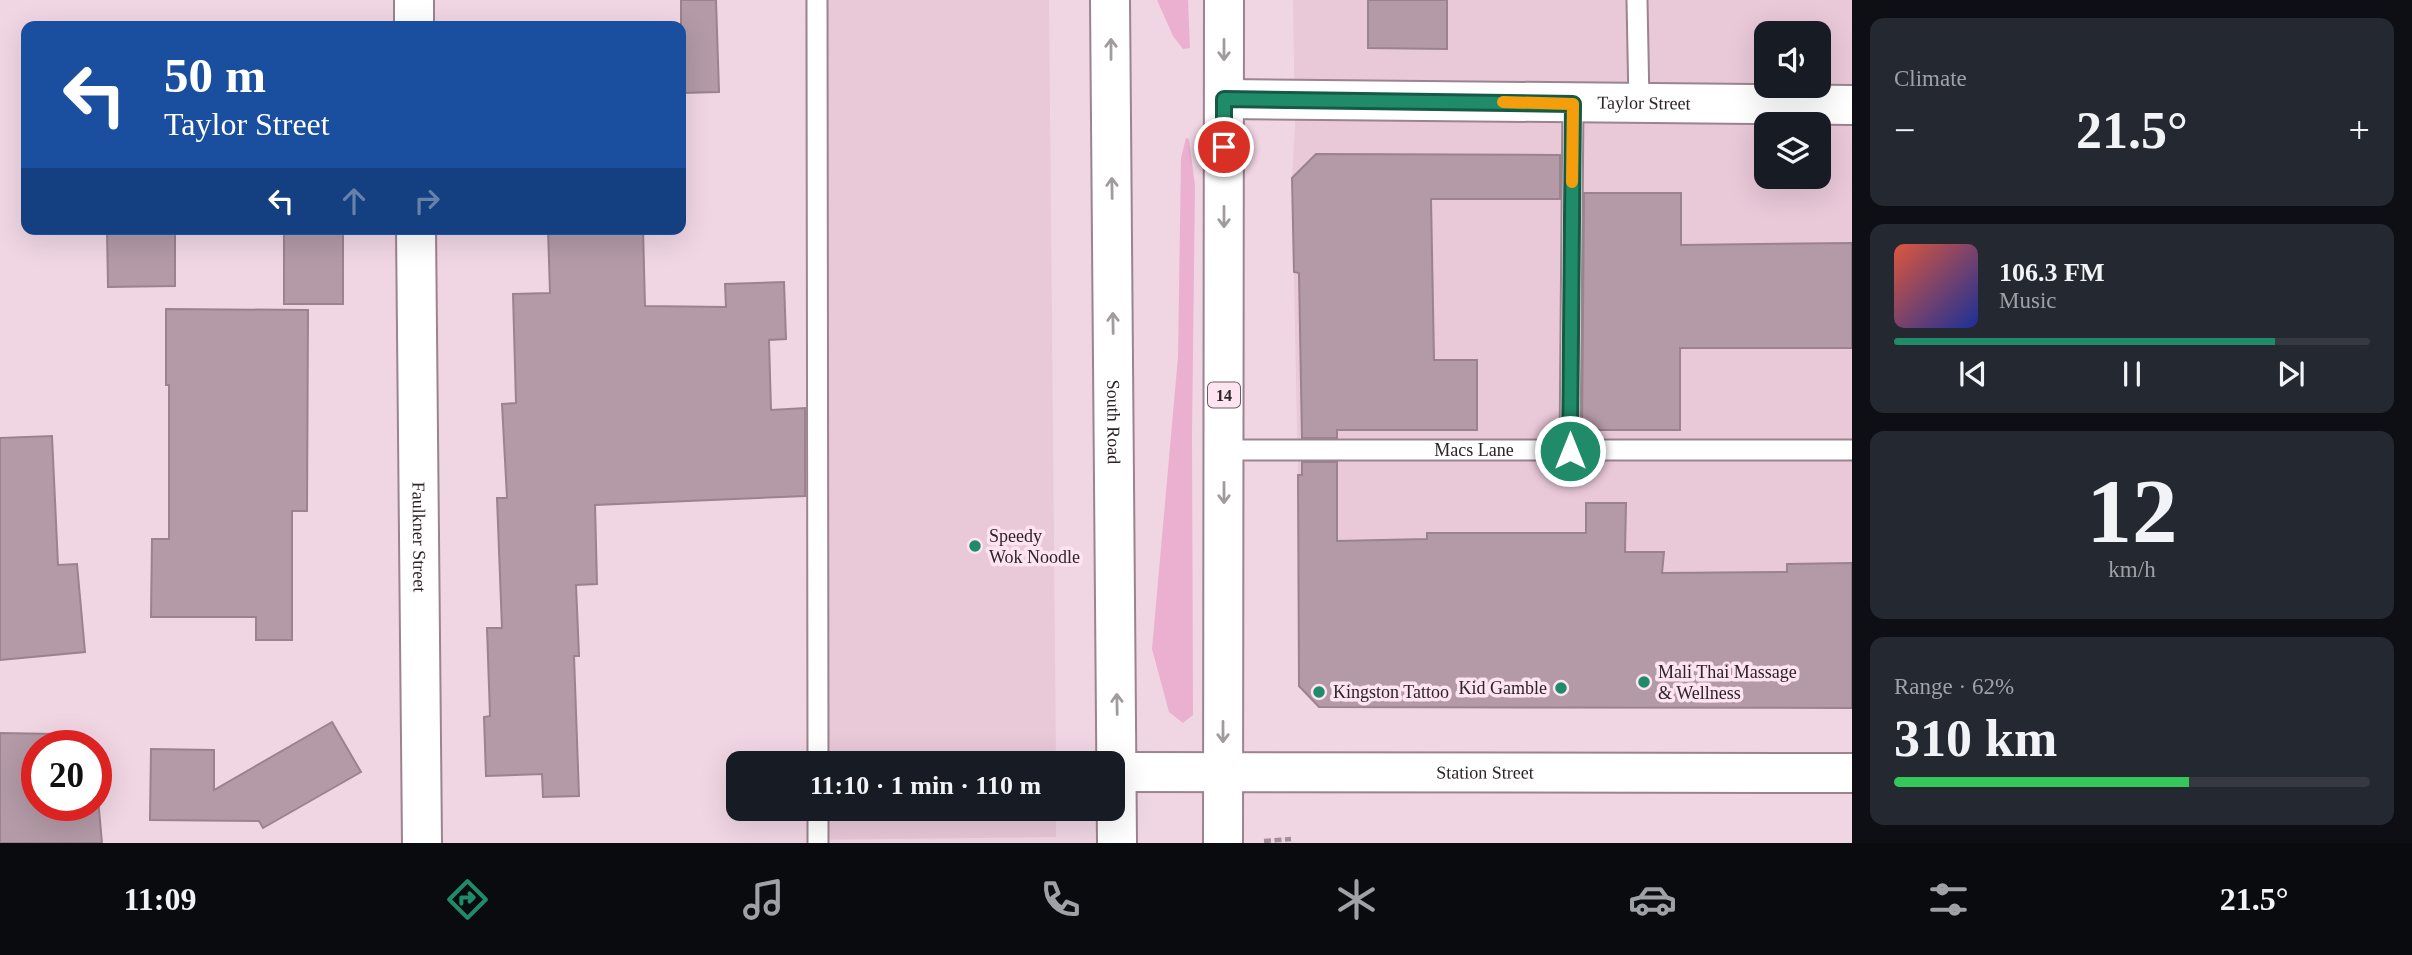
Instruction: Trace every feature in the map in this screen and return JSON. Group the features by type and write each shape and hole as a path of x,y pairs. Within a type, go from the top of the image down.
{"main road":[{"path":"414,0 414,21"},
{"name":"South Road","path":"1110,0 1117,751"},
{"name":"14","path":"1223,843 1224,0"},
{"name":"Taylor Street","path":"1224,99 1852,105"},
{"name":"Faulkner Street","path":"416,235 422,843"},
{"name":"Station Street","path":"1125,772 1852,773"},
{"name":"South Road","path":"1117,821 1117,843"}],"lane":[{"path":"817,0 818,751"},
{"path":"1637,0 1639,103"},
{"path":"1570,451 1573,104"},
{"name":"Macs Lane","path":"1224,450 1852,450"},
{"path":"818,821 818,843"}],"shaded area":[{"path":"805,0 1049,0 1056,751 808,751"},
{"path":"1157,0 1188,0 1190,48 1183,49 1173,36"},
{"path":"1293,0 1852,0 1852,708 1319,707 1299,686 1292,178 1295,127"},
{"path":"1186,138 1189,139 1195,186 1193,715 1183,723 1169,712 1152,649 1178,357 1181,158"},
{"path":"808,821 1056,821 1056,837 809,840"}],"building":[{"path":"681,0 716,0 719,92 686,93 686,21 681,21"},
{"path":"1368,0 1447,0 1447,49 1368,48"},
{"path":"1316,154 1560,155 1560,199 1431,199 1434,360 1477,360 1477,430 1337,430 1337,438 1302,438 1299,273 1294,272 1292,178"},
{"path":"1584,193 1681,193 1681,245 1852,243 1852,348 1680,348 1680,430 1582,430"},
{"path":"107,235 175,235 175,286 108,287"},
{"path":"284,235 343,235 343,304 284,304"},
{"path":"548,235 643,235 645,306 726,307 725,284 784,282 786,339 769,340 771,410 805,408 805,496 595,505 597,584 576,585 579,656 574,656 579,796 543,797 542,774 486,776 484,717 490,716 487,628 502,628 497,498 507,498 502,404 516,403 513,294 550,293"},
{"path":"166,309 308,310 307,511 292,511 292,640 256,640 256,617 151,617 152,539 169,539"},
{"path":"52,436 58,565 77,564 85,652 0,660 0,438"},
{"path":"1302,462 1337,462 1337,541 1427,539 1427,533 1586,533 1586,503 1626,503 1625,552 1664,552 1662,573 1787,572 1787,564 1852,563 1852,708 1319,707 1299,686 1298,475 1302,475"},
{"path":"332,722 361,772 263,828 259,821 150,820 151,749 214,750 214,790"},
{"path":"0,733 21,733 21,821 100,821 102,843 0,843"}],"slow traffic":[{"path":"1503,102 1573,104 1572,182"}],"place":[{"name":"Speedy Wok Noodle","path":"975,546"},
{"name":"Mali Thai Massage & Wellness","path":"1644,682"},
{"name":"Kid Gamble","path":"1561,688"},
{"name":"Kingston Tattoo","path":"1319,692"}],"route":[{"path":"1224,147 1224,99 1573,104 1570,451"}]}
